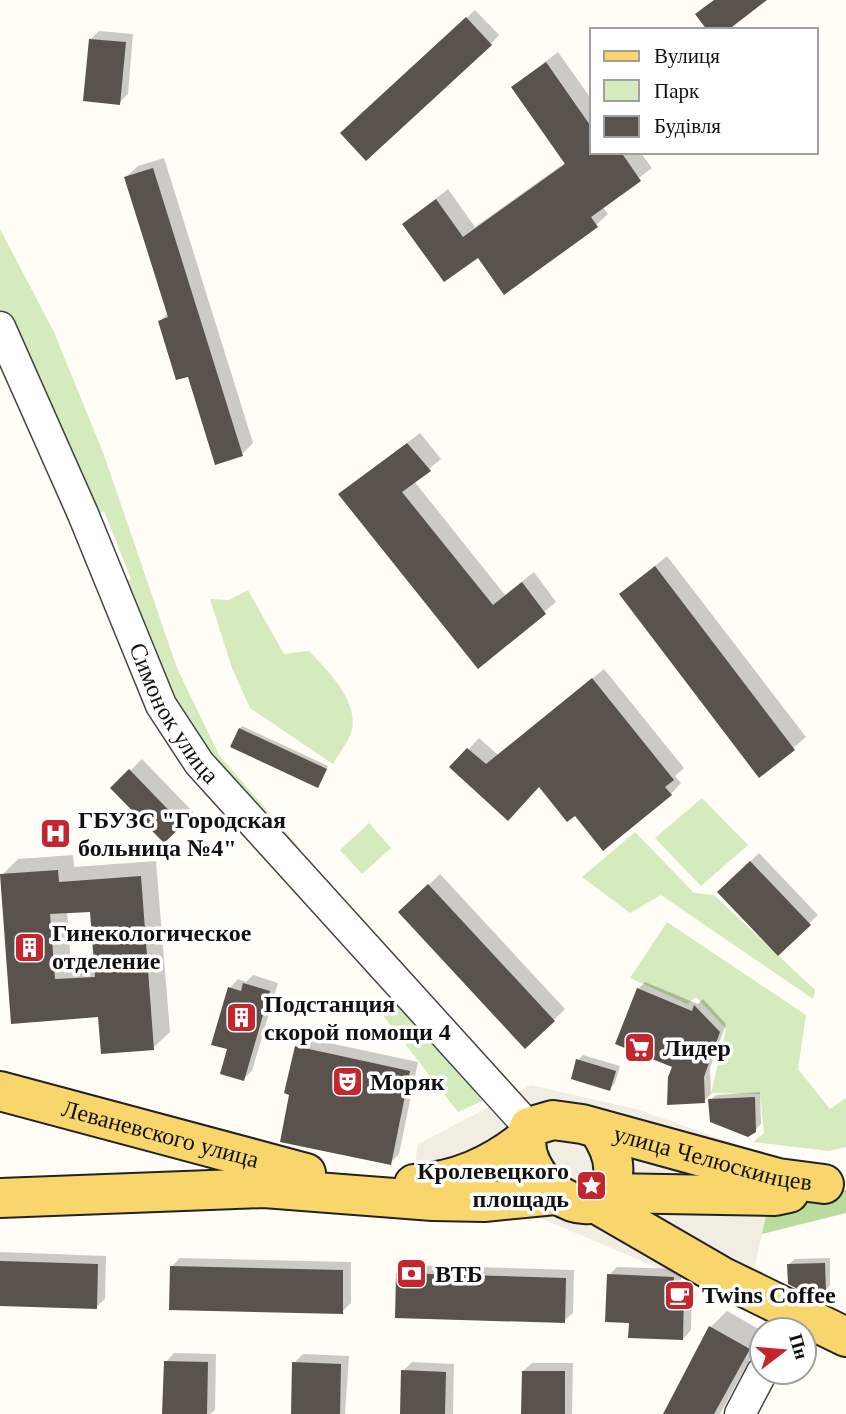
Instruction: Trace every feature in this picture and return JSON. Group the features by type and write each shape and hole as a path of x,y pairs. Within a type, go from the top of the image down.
{"main road":[{"name":"Леваневского улица","path":"0,1091 266,1176 320,1176 406,1185 439,1183 484,1167 527,1133"},
{"path":"602,1198 614,1175 608,1144 598,1129 567,1120 540,1122 527,1133 528,1158 537,1175 555,1195 576,1203 602,1198 782,1316"},
{"name":"улица Челюскинцев","path":"598,1129 779,1178 835,1182"},
{"path":"0,1198 266,1176 446,1201 507,1201 555,1195"},
{"name":"улица Челюскинцев","path":"602,1198 775,1196 835,1182"},
{"path":"818,1329 846,1337"}],"street":[{"name":"Симонок улица","path":"0,327 83,514 162,705 199,763 527,1133"},
{"path":"740,1414 755,1386"}],"green space":[{"path":"0,229 54,332 104,455 177,668 219,755 298,846 290,856 203,761 116,586 131,579 104,511 90,518 0,309"},
{"path":"248,590 284,654 309,651 333,677 346,697 353,719 352,730 333,764 250,708 232,668 210,599 229,600"},
{"path":"702,798 748,845 701,886 655,838"},
{"path":"369,823 391,848 362,874 340,850"},
{"path":"635,832 694,893 714,895 815,990 813,999 661,895 630,913 582,877"},
{"path":"667,922 806,1015 798,1069 830,1109 846,1098 846,1147 828,1151 753,1142 764,1133 760,1094 711,1093 726,1029 696,997 687,1004 630,978"},
{"path":"401,998 484,1100 458,1112 381,1013"},
{"path":"846,1190 846,1213 746,1238 727,1215"}],"shaded area":[{"name":"Кролевецкого площадь","path":"531,1085 636,1109 779,1159 746,1305 540,1218 407,1211 418,1144"}],"building":[{"path":"714,0 767,0 731,28 706,28 695,14"},
{"path":"466,17 492,45 366,161 340,133"},
{"path":"89,39 126,42 120,105 83,101"},
{"path":"546,62 590,125 590,154 622,154 641,181 591,217 598,227 504,295 478,258 444,282 402,224 436,199 463,237 565,164 511,87"},
{"path":"153,168 243,456 215,465 188,377 176,380 158,321 168,317 124,177"},
{"path":"407,443 431,471 402,492 493,605 522,582 546,614 478,669 338,494"},
{"path":"655,566 795,750 759,778 619,594"},
{"path":"592,678 674,780 665,787 672,795 603,851 575,816 567,822 539,787 508,821 449,767 467,748 486,764"},
{"path":"239,728 327,769 318,788 230,747"},
{"path":"129,769 183,825 164,843 110,788"},
{"path":"750,861 811,925 778,956 717,892"},
{"path":"58,870 59,882 141,876 154,1050 101,1054 98,1017 11,1024 0,874","holes":["90,912 95,977 55,979 50,914"]},
{"path":"428,884 555,1021 525,1049 398,912"},
{"name":"Подстанция скорой помощи 4","path":"243,983 270,991 244,1081 220,1074 227,1049 211,1045 228,987 241,991"},
{"path":"637,988 692,1011 694,1005 720,1032 704,1077 705,1103 667,1105 668,1077 672,1067 615,1044"},
{"path":"295,1046 410,1071 391,1165 280,1142 289,1095 284,1093"},
{"path":"576,1059 616,1071 610,1091 571,1079"},
{"path":"755,1097 756,1132 748,1137 710,1122 708,1099"},
{"path":"0,1261 98,1264 97,1309 0,1306"},
{"path":"825,1263 826,1292 805,1293 788,1284 787,1264"},
{"path":"170,1266 343,1270 343,1314 169,1310"},
{"path":"396,1273 566,1278 565,1323 395,1318"},
{"path":"607,1274 674,1277 673,1293 684,1293 683,1340 628,1338 629,1323 605,1322"},
{"path":"709,1326 748,1348 748,1353 714,1414 663,1414"},
{"path":"164,1361 208,1362 207,1414 162,1414"},
{"path":"292,1362 341,1364 340,1414 291,1414"},
{"path":"401,1370 446,1372 445,1414 400,1414"},
{"path":"522,1371 565,1371 565,1414 521,1414"}],"place":[{"name":"ГБУЗС \"Городская больница №4\"","path":"55,834"},
{"name":"Гинекологическое отделение","path":"29,947"},
{"name":"Подстанция скорой помощи 4","path":"241,1018"},
{"name":"Лидер","path":"640,1048"},
{"name":"Моряк","path":"347,1082"},
{"name":"Кролевецкого площадь","path":"592,1185"},
{"name":"ВТБ","path":"412,1274"},
{"name":"Twins Coffee","path":"679,1295"}]}
